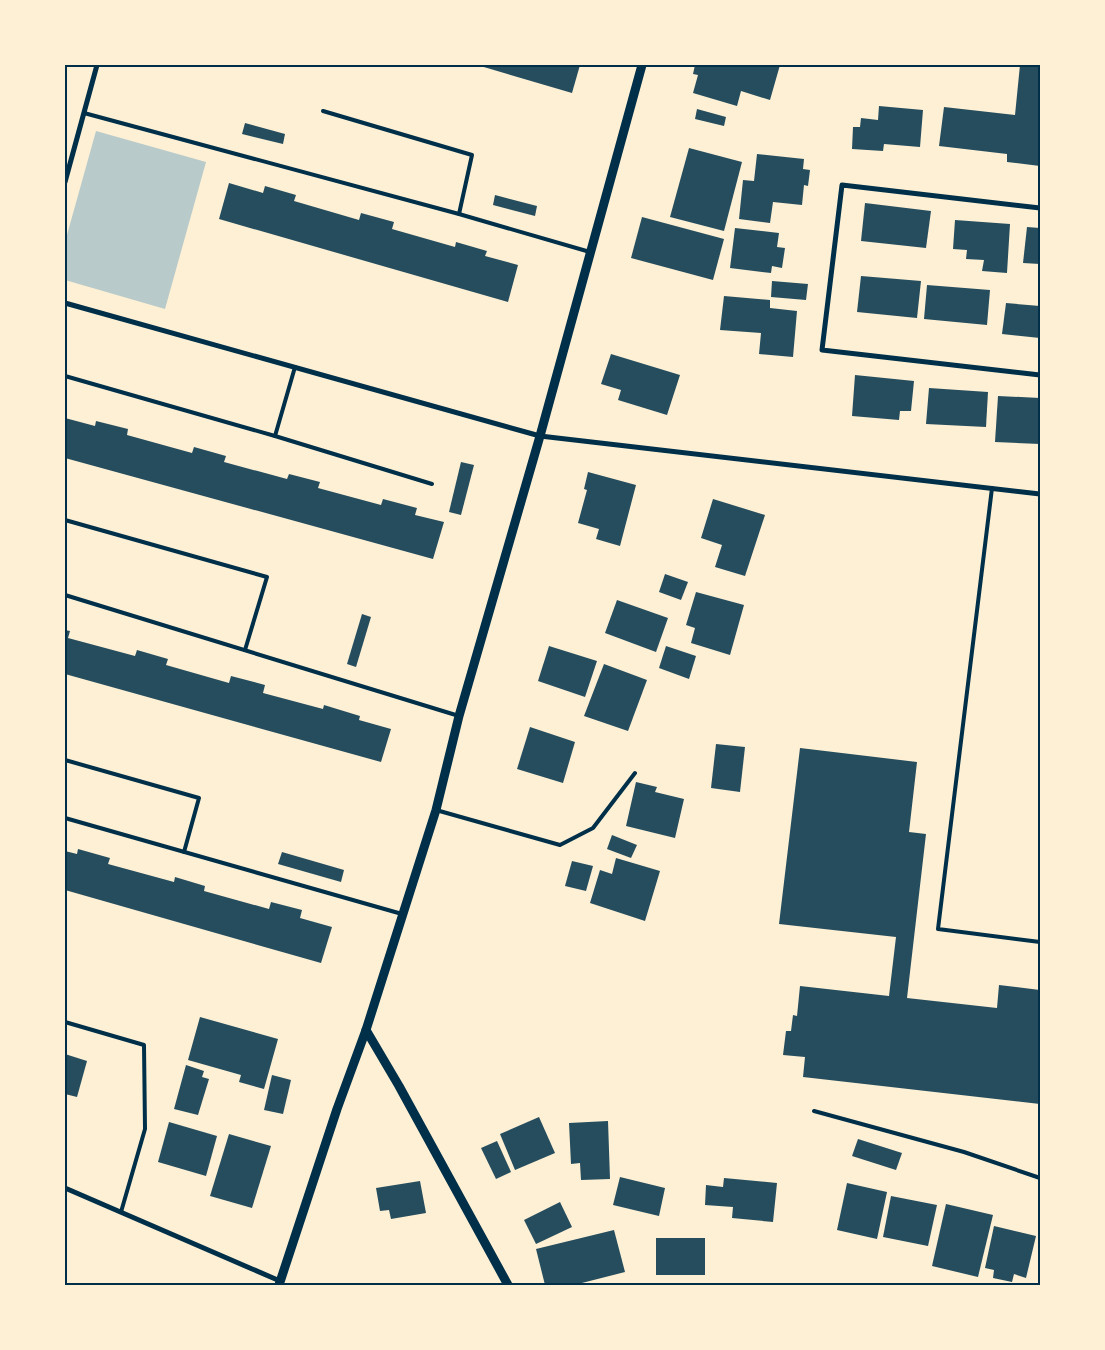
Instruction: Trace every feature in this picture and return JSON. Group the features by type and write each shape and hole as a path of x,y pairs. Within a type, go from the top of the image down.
{"street":[{"path":"65,182 97,65"},
{"path":"65,1188 279,1283 336,1109 366,1030 436,810 459,716 540,436 642,65"},
{"path":"1040,208 842,185 822,350 1040,375"},
{"path":"65,303 540,436 1040,494"},
{"path":"366,1030 399,1086 508,1285"}],"lane":[{"path":"323,111 472,155 459,214"},
{"path":"84,113 459,214 590,252"},
{"path":"275,436 295,367"},
{"path":"65,376 275,436 432,484"},
{"path":"992,488 938,929 1040,942"},
{"path":"65,520 267,577 245,650"},
{"path":"65,595 459,716"},
{"path":"65,760 199,798 184,852"},
{"path":"436,810 560,845 594,828 635,774"},
{"path":"65,818 402,914"},
{"path":"65,1022 144,1045 145,1129 121,1212"},
{"path":"814,1110 964,1152 1040,1178"}],"shaded area":[{"path":"96,131 206,162 165,309 65,280 65,242"}],"building":[{"path":"477,65 580,65 572,93"},
{"path":"695,65 780,65 770,100 741,91 737,106 693,93 698,75 693,74"},
{"path":"1020,65 1040,65 1040,166 1007,162 1007,154 939,146 944,107 1015,115"},
{"path":"879,106 923,110 920,147 884,144 883,151 852,149 853,127 860,127 861,118 878,120"},
{"path":"697,109 726,117 724,126 695,119"},
{"path":"245,123 285,134 283,144 242,134"},
{"path":"689,148 742,162 724,231 670,217"},
{"path":"757,154 804,159 803,169 810,170 808,186 804,185 802,205 773,202 770,223 739,219 743,180 754,181"},
{"path":"229,183 263,193 265,186 296,195 294,201 359,220 361,213 394,222 392,229 455,247 456,242 487,251 485,256 518,265 508,302 219,219"},
{"path":"495,195 537,206 535,216 493,205"},
{"path":"865,203 931,211 926,248 861,241"},
{"path":"642,217 724,239 713,280 631,258"},
{"path":"955,220 1010,224 1007,273 982,271 984,260 966,259 967,250 953,249"},
{"path":"1027,227 1040,228 1040,264 1023,263"},
{"path":"735,228 779,233 777,247 785,248 782,268 772,266 771,273 730,268"},
{"path":"861,276 921,281 917,318 857,312"},
{"path":"772,281 808,284 806,300 771,297"},
{"path":"927,285 990,290 987,325 924,319"},
{"path":"724,296 770,300 770,308 797,311 793,357 759,354 761,333 720,330"},
{"path":"1006,303 1040,306 1040,338 1002,334"},
{"path":"611,354 680,375 667,415 618,400 621,390 601,384"},
{"path":"855,375 914,381 911,411 900,411 899,420 852,416"},
{"path":"929,388 988,392 986,427 926,424"},
{"path":"998,396 1040,398 1040,444 995,442"},
{"path":"65,418 95,426 96,421 128,429 127,435 192,453 194,447 226,456 224,462 287,479 289,474 320,482 318,488 381,505 383,499 417,508 415,515 444,522 433,559 65,458"},
{"path":"461,462 474,465 461,515 449,512"},
{"path":"588,472 636,485 620,546 596,539 599,529 578,523 587,490 584,489"},
{"path":"713,499 765,515 745,576 715,567 722,545 701,538"},
{"path":"665,574 688,582 681,600 659,592"},
{"path":"696,592 744,605 730,655 691,643 695,628 686,625"},
{"path":"617,600 668,618 656,652 605,633"},
{"path":"362,614 371,617 356,667 347,664"},
{"path":"65,630 70,631 68,638 135,656 137,650 168,659 166,665 229,683 231,676 265,685 263,693 323,709 324,705 360,716 359,720 391,729 381,762 65,674"},
{"path":"549,646 597,661 585,697 538,681"},
{"path":"666,646 696,656 689,679 659,668"},
{"path":"604,664 647,680 628,731 584,716"},
{"path":"530,727 575,742 563,783 517,769"},
{"path":"716,744 745,747 740,792 711,788"},
{"path":"800,748 917,762 909,832 926,834 907,998 997,1008 999,985 1040,990 1040,1104 803,1077 805,1057 783,1055 786,1031 791,1031 793,1015 797,1016 800,986 889,996 896,937 779,924"},
{"path":"636,782 657,787 655,792 684,799 675,838 626,826"},
{"path":"612,835 637,845 631,858 607,849"},
{"path":"78,849 110,858 108,864 174,882 175,877 205,886 204,891 269,909 271,902 302,910 300,918 332,927 321,963 65,890 65,851 77,854"},
{"path":"282,852 344,870 341,882 278,864"},
{"path":"616,858 660,871 645,921 590,903 600,870 612,874"},
{"path":"572,861 593,866 586,891 565,886"},
{"path":"200,1017 278,1039 264,1089 239,1082 241,1075 188,1060"},
{"path":"65,1054 87,1061 77,1097 65,1094"},
{"path":"186,1065 204,1071 202,1077 209,1079 198,1115 174,1109"},
{"path":"272,1075 291,1080 283,1114 264,1110"},
{"path":"539,1117 555,1153 515,1170 500,1134"},
{"path":"608,1121 610,1179 581,1180 580,1163 571,1164 569,1123"},
{"path":"169,1122 217,1136 206,1176 158,1162"},
{"path":"229,1134 271,1146 252,1208 210,1196"},
{"path":"858,1139 902,1153 896,1170 852,1156"},
{"path":"497,1141 511,1172 496,1179 481,1148"},
{"path":"620,1177 665,1188 659,1216 613,1205"},
{"path":"724,1178 777,1183 773,1222 732,1218 733,1207 705,1205 706,1185 723,1187"},
{"path":"420,1181 426,1213 391,1219 389,1210 380,1211 376,1188"},
{"path":"847,1183 887,1192 877,1239 837,1230"},
{"path":"891,1196 937,1205 928,1246 883,1237"},
{"path":"560,1202 572,1227 536,1244 524,1220"},
{"path":"946,1204 993,1215 978,1277 932,1266"},
{"path":"994,1226 1036,1236 1026,1278 1014,1274 1012,1282 993,1278 994,1270 985,1268"},
{"path":"614,1230 625,1272 574,1285 545,1285 536,1249"},
{"path":"656,1238 705,1238 705,1275 656,1275"}]}
